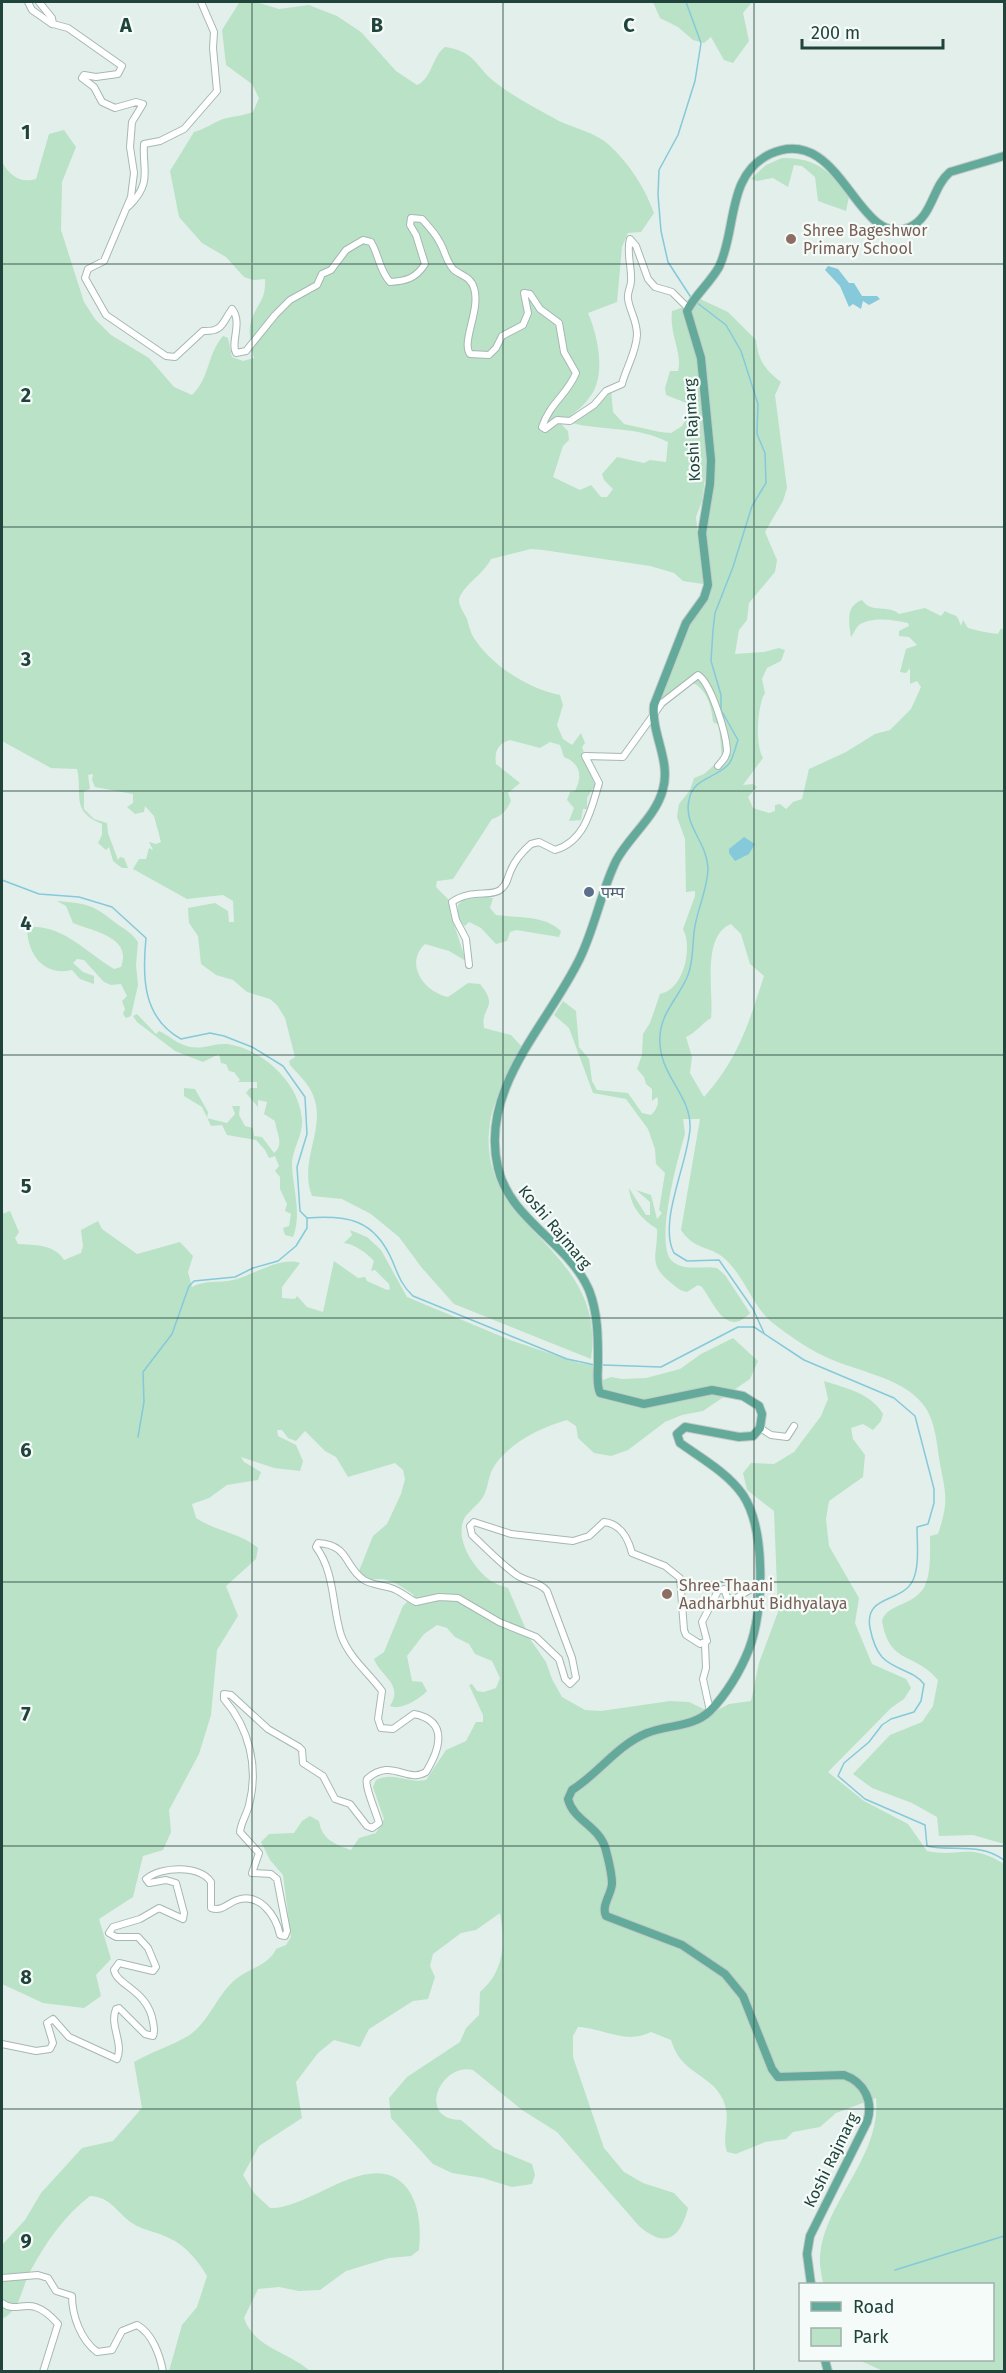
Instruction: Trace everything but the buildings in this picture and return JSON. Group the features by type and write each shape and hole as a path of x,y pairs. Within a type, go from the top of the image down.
{"main road":[{"path":"689,306 718,268 742,182 756,163 771,153 789,149 802,150 822,159 873,220 898,229 912,226 924,215 944,178 950,172 1005,156"},
{"name":"Koshi Rajmarg","path":"689,306 688,319 701,358 711,460 710,484 703,513 702,533 708,585 704,598 686,623 656,695 652,717 664,758 665,777 661,795 618,859 591,935 576,967 520,1060 500,1101 494,1126 496,1159 505,1188 518,1208 567,1259 586,1284 595,1307 598,1335 598,1388 604,1394 644,1404 712,1390 743,1396 759,1406 763,1419 760,1428 753,1436 746,1437 685,1428 678,1431 676,1438 732,1482 743,1495 754,1519 760,1541 759,1584 756,1619 749,1650 735,1676 710,1711 696,1721 648,1732 626,1745 572,1790 568,1802 576,1814 595,1829 604,1846 612,1886 604,1909 606,1916 682,1945 725,1974 743,1996 772,2069 778,2077 844,2075 852,2078 865,2090 870,2107 867,2122 810,2236 807,2254 811,2283"}],"street":[{"path":"28,2 32,10 52,24 69,28 122,66 118,74 96,77 84,75 82,78 94,87 102,102 115,108 136,102 143,104 132,122 130,147 134,172 127,208 104,261 88,269 85,278 106,315 166,356 175,357 203,331 215,332 222,328 232,309 237,325 233,349 236,353 246,351 290,300 317,285 322,274 331,270 346,250 363,240 372,244 384,275 390,282 406,281 419,273 425,264 410,225 411,218 422,219 439,241 454,269 466,276 474,289 477,308 466,341 466,350 470,354 489,355 496,348 502,336 524,325 528,313 524,293 530,294 540,309 559,323 564,352 576,373 569,388 553,402 542,427 545,429 557,420 570,420 594,405 606,391 622,384 625,369 632,359 637,335 635,314 628,301 631,281 627,246 630,239 636,246 648,279 655,287 672,292 689,306"},
{"path":"39,2 52,18 52,24"},
{"path":"127,208 136,199 145,178 144,144 160,141 184,129 217,92 214,32 201,2"},
{"path":"469,965 466,939 456,920 452,902 468,893 494,893 501,890 507,882 511,869 531,844 539,842 555,850 575,839 582,832 599,783 585,756 623,758 662,703 698,675 705,679 724,733 727,751 725,759 718,766"},
{"path":"760,1428 771,1436 787,1437 794,1426"},
{"path":"2,2044 36,2051 50,2049 53,2043 47,2023 53,2019 69,2037 117,2059 119,2052 113,2017 116,2009 119,2008 145,2034 149,2036 154,2034 152,2014 147,2004 138,1992 118,1978 114,1970 119,1963 153,1971 156,1967 148,1948 138,1937 116,1937 109,1933 113,1927 140,1918 159,1908 183,1919 184,1913 176,1883 166,1880 149,1883 147,1879 151,1875 179,1869 204,1875 211,1882 211,1908 220,1909 236,1900 256,1901 273,1914 280,1935 285,1936 287,1930 277,1879 271,1874 252,1873 259,1853 240,1832 250,1803 254,1765 248,1742 232,1709 224,1699 224,1694 231,1695 268,1729 299,1747 302,1750 303,1763 323,1776 334,1799 350,1804 367,1826 372,1828 379,1823 374,1802 366,1787 367,1779 382,1769 390,1768 415,1776 426,1772 440,1744 437,1731 426,1718 414,1714 393,1729 381,1728 378,1723 382,1692 362,1671 341,1636 328,1569 316,1547 318,1543 338,1548 345,1554 358,1576 367,1582 396,1590 416,1602 439,1597 458,1598 499,1622 536,1637 559,1659 565,1679 570,1684 576,1678 572,1658 547,1591 538,1584 526,1581 515,1574 472,1535 470,1526 474,1522 479,1522 511,1534 573,1541 589,1536 604,1522 611,1522 626,1537 632,1553 665,1566 680,1578 684,1630 695,1642 705,1644"},
{"path":"710,1711 703,1679 706,1668 705,1644 707,1641 702,1622 718,1591 724,1589 727,1597 733,1600 759,1584"},
{"path":"2,2278 38,2275 48,2278 56,2291 72,2295 79,2329 86,2344 97,2352 112,2350 122,2331 136,2325 142,2328 151,2338 163,2372"},
{"path":"2,2302 10,2307 28,2304 37,2306 46,2310 58,2324 57,2334 43,2372"}],"green space":[{"path":"256,2 279,9 309,5 337,16 361,32 396,71 417,85 426,78 437,56 445,47 464,52 489,77 511,93 559,121 604,141 636,176 654,213 641,232 628,233 622,247 617,302 588,313 595,333 599,356 598,379 595,389 586,402 561,424 568,431 569,440 563,446 553,477 580,490 591,485 601,497 607,497 613,489 604,480 602,474 617,457 644,463 650,460 666,462 668,442 656,437 632,431 571,423 611,390 613,412 624,424 671,433 682,426 694,406 666,395 665,388 670,371 678,371 679,364 672,328 672,311 687,306 686,320 698,355 704,437 708,455 702,501 696,517 703,584 683,581 674,573 650,566 531,549 491,559 462,592 459,602 470,630 492,660 513,676 536,688 560,695 563,705 557,725 563,739 572,745 581,733 585,743 582,747 595,785 587,798 587,809 583,809 581,820 569,821 574,808 567,800 570,792 575,791 579,775 577,766 564,757 560,745 550,742 540,748 510,740 500,746 496,752 496,764 520,783 508,793 511,801 507,808 501,815 492,819 453,879 437,881 436,887 450,901 450,912 466,961 449,951 425,944 416,960 420,976 431,989 439,994 448,997 468,983 480,984 486,992 489,1003 484,1016 484,1028 511,1035 523,1048 493,1109 489,1131 491,1165 503,1193 563,1264 581,1290 591,1321 591,1359 454,1304 422,1268 399,1237 371,1214 342,1199 312,1196 308,1170 317,1120 316,1108 309,1087 290,1065 289,1061 295,1057 285,1018 270,999 247,992 233,980 216,975 201,964 198,936 189,923 188,908 215,903 228,911 229,922 234,922 233,901 223,895 187,899 133,869 139,859 146,859 149,848 153,850 149,842 156,844 161,842 154,816 145,806 144,812 135,814 127,807 133,803 133,794 95,787 92,780 93,774 88,775 90,789 84,791 84,809 94,819 107,823 108,833 118,860 120,857 124,858 128,868 122,868 113,861 109,847 106,850 98,843 102,835 102,824 85,814 82,808 77,769 51,768 2,741 2,162 16,178 36,179 49,134 64,130 76,147 62,182 61,230 84,302 95,319 111,335 149,358 174,387 192,395 202,381 214,350 223,336 228,338 232,357 243,361 254,358 250,328 254,313 263,296 265,279 253,280 244,277 226,257 202,243 179,217 170,171 194,132 223,119 253,112 259,98 252,84 226,65 222,30 239,3"},
{"path":"653,2 752,2 743,13 749,41 733,63 724,60 711,37 704,43 693,40 678,27 660,18"},
{"path":"782,158 804,160 829,173 849,197 846,211 818,201 815,177 802,166 794,165 788,187 773,178 757,181 751,179 766,165"},
{"path":"700,299 728,312 756,340 763,364 781,382 775,395 787,488 783,501 765,532 777,560 775,572 749,603 747,620 739,630 735,654 764,652 779,648 785,650 781,661 767,668 762,679 765,693 760,707 758,735 763,758 743,785 753,784 757,787 748,797 753,808 769,813 775,811 775,805 780,804 786,809 793,802 802,799 809,769 846,752 875,734 890,730 911,709 921,687 917,681 910,684 910,668 906,673 900,672 906,649 917,645 909,637 899,636 899,631 909,626 908,623 870,620 859,625 851,637 849,616 853,606 857,603 862,600 870,607 895,611 899,614 925,608 941,616 945,611 957,617 961,626 963,620 968,628 998,634 1001,628 1004,631 1004,1844 973,1835 939,1836 937,1817 912,1803 872,1788 853,1774 890,1735 922,1722 933,1706 938,1680 929,1671 897,1652 886,1635 882,1621 889,1611 916,1596 926,1583 929,1572 930,1536 938,1534 944,1512 944,1488 936,1440 927,1410 908,1390 882,1377 828,1358 787,1334 766,1317 725,1259 686,1237 681,1230 700,1119 683,1119 685,1134 666,1220 667,1252 672,1261 682,1266 717,1268 725,1275 750,1313 741,1320 734,1322 727,1320 702,1287 698,1285 687,1292 680,1290 658,1270 655,1258 657,1229 638,1212 629,1188 646,1215 650,1215 650,1202 636,1190 651,1195 657,1219 662,1213 659,1210 665,1173 656,1164 655,1149 648,1129 626,1099 593,1093 569,1028 554,1015 563,1001 576,1011 579,1047 589,1059 592,1081 597,1090 628,1093 642,1113 651,1115 657,1107 658,1100 657,1097 652,1101 652,1089 637,1069 642,1055 643,1034 650,1023 660,994 675,985 684,967 687,946 683,929 695,896 695,891 686,892 685,839 677,817 679,804 690,790 694,778 704,774 722,758 719,725 713,722 708,700 698,686 693,683 663,706 657,718 658,696 685,628 712,582 704,544 715,477 709,406 689,310","holes":["731,924 741,934 750,964 764,976 742,1039 726,1068 704,1097 690,1073 692,1057 686,1037 711,1018 711,966 716,940 722,930"]},
{"path":"493,898 490,908 496,915 547,922 561,931 559,937 516,930 510,932 507,941 496,944 481,928 469,922 465,926 458,917 458,905 463,900"},
{"path":"57,901 83,904 102,912 129,932 138,942 136,965 138,985 131,1016 126,1018 123,1014 125,1009 122,1001 127,996 121,984 111,985 104,982 84,960 77,959 73,963 83,972 94,976 94,984 80,979 72,970 53,970 45,966 34,954 30,946 27,927 40,927 63,934 114,969 121,967 123,957 116,942 73,923 66,906"},
{"path":"137,1014 156,1034 159,1031 186,1046 227,1044 241,1047 266,1061 287,1081 300,1107 302,1120 292,1165 297,1210 293,1237 285,1235 283,1228 289,1226 291,1214 285,1211 287,1204 280,1189 280,1177 275,1171 279,1166 275,1156 269,1158 256,1140 227,1135 222,1125 211,1126 207,1118 227,1123 235,1114 232,1106 240,1106 239,1115 245,1126 253,1128 254,1136 262,1137 274,1153 279,1146 279,1138 275,1121 264,1114 267,1102 258,1100 258,1107 246,1093 250,1088 257,1088 257,1082 238,1082 240,1080 234,1072 229,1071 226,1064 221,1063 219,1054 203,1062 175,1051 137,1022 133,1016"},
{"path":"184,1088 195,1089 208,1112 207,1118 202,1107 184,1096"},
{"path":"10,1211 19,1232 15,1238 18,1244 50,1248 64,1260 81,1253 83,1246 81,1230 98,1221 102,1229 137,1254 180,1242 193,1256 188,1272 192,1287 207,1282 241,1278 284,1262 300,1263 282,1287 282,1298 295,1299 297,1296 307,1307 323,1312 334,1261 358,1278 365,1277 367,1281 387,1290 390,1289 389,1284 375,1270 371,1271 374,1261 371,1258 356,1247 344,1243 352,1235 350,1230 367,1237 381,1250 407,1297 510,1340 579,1363 594,1365 595,1383 611,1377 646,1378 680,1369 701,1354 733,1338 758,1361 750,1379 703,1411 682,1415 665,1422 628,1450 611,1456 594,1453 578,1438 576,1426 567,1420 546,1427 515,1445 498,1461 492,1470 483,1497 465,1517 462,1525 463,1543 472,1561 491,1581 508,1588 530,1639 546,1662 562,1697 585,1710 601,1711 670,1701 689,1702 712,1713 729,1704 751,1701 759,1663 778,1612 774,1511 747,1490 743,1473 751,1463 774,1464 794,1452 821,1416 828,1399 824,1381 857,1392 878,1407 883,1414 881,1421 873,1430 863,1424 851,1428 853,1439 865,1455 863,1477 829,1501 826,1519 829,1546 859,1598 855,1623 872,1664 906,1679 911,1688 904,1699 891,1708 828,1772 864,1801 908,1824 927,1851 973,1852 992,1857 1004,1864 1004,2371 883,2371 861,2361 994,2361 994,2283 823,2283 820,2259 824,2236 831,2217 870,2140 875,2119 876,2098 836,2113 820,2127 793,2132 786,2139 765,2142 736,2154 727,2152 725,2141 727,2114 723,2099 712,2085 685,2064 677,2054 671,2040 651,2032 632,2037 578,2027 573,2036 573,2057 604,2148 624,2172 643,2183 674,2193 688,2208 685,2219 676,2234 670,2237 656,2237 639,2226 557,2132 522,2110 473,2070 461,2070 451,2074 443,2082 436,2102 439,2111 447,2118 461,2120 494,2148 532,2164 535,2175 532,2184 512,2187 483,2178 452,2173 433,2164 391,2118 389,2098 407,2077 460,2042 466,2028 479,2015 480,1992 499,1966 502,1946 500,1913 476,1930 461,1933 433,1954 430,1966 435,1977 428,1999 413,2001 369,2029 360,2047 334,2040 318,2053 296,2082 302,2118 259,2146 243,2175 254,2193 270,2208 286,2206 359,2176 376,2173 393,2177 407,2188 415,2202 420,2226 420,2242 419,2250 411,2256 389,2258 346,2271 320,2290 299,2291 279,2287 258,2289 244,2318 249,2328 264,2343 302,2364 310,2371 169,2371 182,2325 197,2307 207,2276 196,2260 177,2242 137,2226 108,2202 97,2197 90,2196 72,2211 57,2229 28,2275 14,2309 2,2319 2,2245 25,2220 41,2193 82,2148 113,2141 142,2108 134,2062 188,2036 202,2024 229,1985 241,1975 269,1959 276,1949 286,1945 291,1937 283,1875 270,1860 261,1842 269,1834 294,1833 302,1821 310,1816 319,1821 326,1837 351,1850 359,1838 376,1833 384,1819 373,1787 376,1780 395,1777 426,1780 446,1750 466,1741 476,1722 483,1722 483,1715 469,1685 472,1684 477,1691 484,1692 496,1688 500,1678 492,1661 475,1654 469,1644 455,1637 447,1628 437,1625 424,1634 407,1656 412,1681 422,1682 427,1691 415,1701 404,1706 390,1706 394,1698 393,1686 374,1659 384,1652 403,1606 414,1595 388,1580 369,1580 359,1571 373,1536 387,1524 401,1494 405,1479 403,1470 395,1463 348,1477 336,1457 325,1451 305,1431 296,1441 288,1438 282,1430 277,1430 278,1436 296,1445 303,1461 300,1471 274,1468 241,1457 244,1462 261,1472 258,1480 227,1485 209,1498 192,1504 196,1518 244,1539 258,1548 256,1559 226,1586 238,1616 217,1650 211,1715 199,1754 169,1810 171,1832 163,1850 143,1856 133,1897 99,1919 111,1959 96,1975 101,1996 84,2008 43,2003 2,1984 2,1214"}],"water":[{"path":"828,266 838,269 849,283 854,283 862,296 877,296 880,299 869,305 863,301 861,309 853,304 849,307 840,286 825,270"},
{"path":"744,837 755,844 749,854 735,861 729,849"}],"waterway":[{"path":"686,2 701,43 695,81 678,135 659,170 658,195 661,231 668,262 692,299"},
{"path":"696,302 726,325 741,351 758,404 757,434 765,453 766,483 752,506 733,567 715,613 713,630 711,661 721,695 721,710 738,740 728,765 699,783 691,793 689,800 689,818 704,850 708,868 695,926 690,969 685,983 667,1012 660,1036 664,1062 686,1105 690,1129 669,1226 674,1253 687,1261 719,1260 753,1309 764,1333"},
{"path":"2,880 39,894 79,897 112,907 146,938 144,968 148,996 159,1020 168,1030 181,1039 210,1033 252,1047 283,1066 305,1097 307,1134 297,1167 300,1211 307,1218 307,1228 296,1246 278,1261 253,1268 235,1277 194,1281 189,1286 172,1334 143,1372 144,1402 138,1437"},
{"path":"307,1218 347,1219 368,1228 385,1246 398,1275 413,1296 567,1359 595,1365"},
{"path":"603,1365 661,1367 738,1327 754,1327 804,1360 894,1398 915,1416 934,1489 934,1503 928,1524 917,1527 917,1563 912,1582 907,1589 877,1604 872,1610 870,1628 877,1650 882,1657 892,1665 920,1679 924,1684 921,1701 914,1712 891,1719 882,1725 869,1742 844,1763 838,1776 865,1799 925,1825 927,1846 976,1849 995,1854 1004,1860"},
{"path":"895,2270 1004,2236"}],"place":[{"name":"Shree Bageshwor Primary School","path":"791,239"},
{"name":"पम्प","path":"589,892"},
{"name":"Shree Thaani Aadharbhut Bidhyalaya","path":"667,1594"}]}
